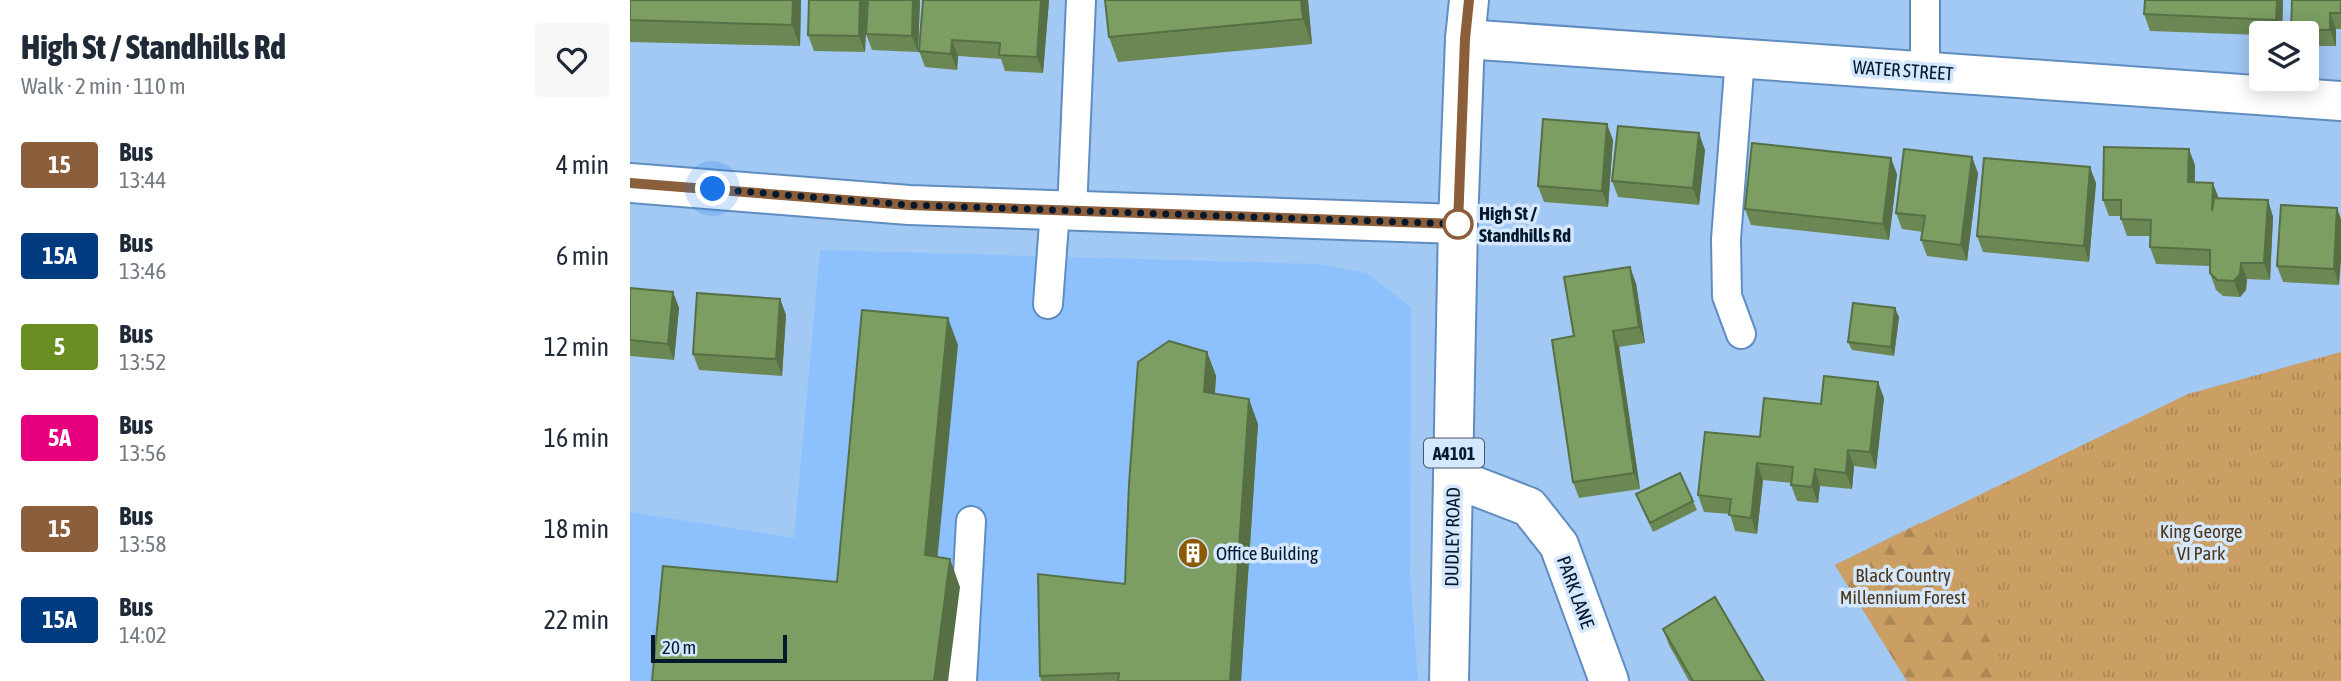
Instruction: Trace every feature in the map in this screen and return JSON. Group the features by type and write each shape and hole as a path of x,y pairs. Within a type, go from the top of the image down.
{"street":[{"name":"A4101","path":"1458,224 1469,0"},
{"name":"WATER STREET","path":"1465,39 2341,100"},
{"path":"630,183 909,205 1458,224"},
{"name":"DUDLEY ROAD","path":"1449,681 1458,224"},
{"name":"PARK LANE","path":"1454,478 1529,507 1559,545 1609,681"}],"lane":[{"path":"1048,304 1063,211 1081,0"},
{"path":"1925,0 1925,71"},
{"path":"1740,58 1726,239 1727,296 1741,334"},
{"path":"962,681 971,521"}],"shaded area":[{"path":"820,250 1317,264 1367,273 1411,307 1410,575 1418,681 630,681 630,512 794,538"}],"green space":[{"name":"King George VI Park","path":"2341,352 2341,681 1907,681 1835,565 2188,394"},
{"name":"Black Country Millennium Forest","path":"1920,523 2014,681 1907,681 1835,565"}],"building":[{"path":"630,0 793,0 792,25 630,20"},
{"path":"809,0 860,0 859,36 808,35"},
{"path":"868,0 913,0 912,36 866,34"},
{"path":"923,0 1041,0 1037,57 999,55 1000,43 952,40 951,54 919,51"},
{"path":"1105,0 1301,0 1303,19 1109,37"},
{"path":"2145,0 2277,0 2276,20 2144,14"},
{"path":"2292,0 2341,0 2341,13 2330,13 2330,30 2319,30 2319,21 2291,21"},
{"path":"1543,119 1607,124 1602,191 1538,186"},
{"path":"1618,126 1699,133 1693,188 1612,181"},
{"path":"1752,143 1891,158 1883,224 1745,209"},
{"path":"2104,147 2189,149 2188,182 2213,183 2212,211 2214,198 2268,200 2264,263 2241,263 2240,274 2234,281 2217,280 2210,273 2210,250 2150,247 2151,220 2121,219 2121,200 2103,200"},
{"path":"1904,149 1972,157 1961,245 1921,240 1925,216 1896,213"},
{"path":"1984,158 2090,167 2084,246 1977,236"},
{"path":"2281,205 2337,208 2334,269 2277,266"},
{"path":"1630,267 1639,327 1613,331 1634,473 1573,482 1552,340 1574,336 1564,277"},
{"path":"630,288 673,292 668,344 630,340"},
{"path":"697,293 780,299 776,359 693,354"},
{"path":"1853,303 1895,308 1891,347 1848,342"},
{"path":"862,310 948,318 925,555 950,559 934,681 652,681 663,566 837,582"},
{"name":"Office Building","path":"1169,341 1207,352 1204,392 1249,399 1230,681 1118,681 1119,673 1040,676 1038,574 1125,584 1138,362"},
{"path":"1824,376 1878,382 1870,452 1848,450 1846,473 1815,469 1812,487 1791,485 1793,467 1757,463 1751,518 1729,515 1731,499 1698,495 1705,432 1760,437 1764,398 1821,404"},
{"path":"1680,473 1693,501 1650,523 1636,494"},
{"path":"1715,597 1764,681 1693,681 1663,629"}],"bus line":[{"name":"15","path":"630,183 909,205 1458,224 1469,0"}],"place":[{"name":"High St / Standhills Rd","path":"1458,224"},
{"name":"Office Building","path":"1193,553"}],"route":[{"path":"713,189 909,205 1458,224"}]}
